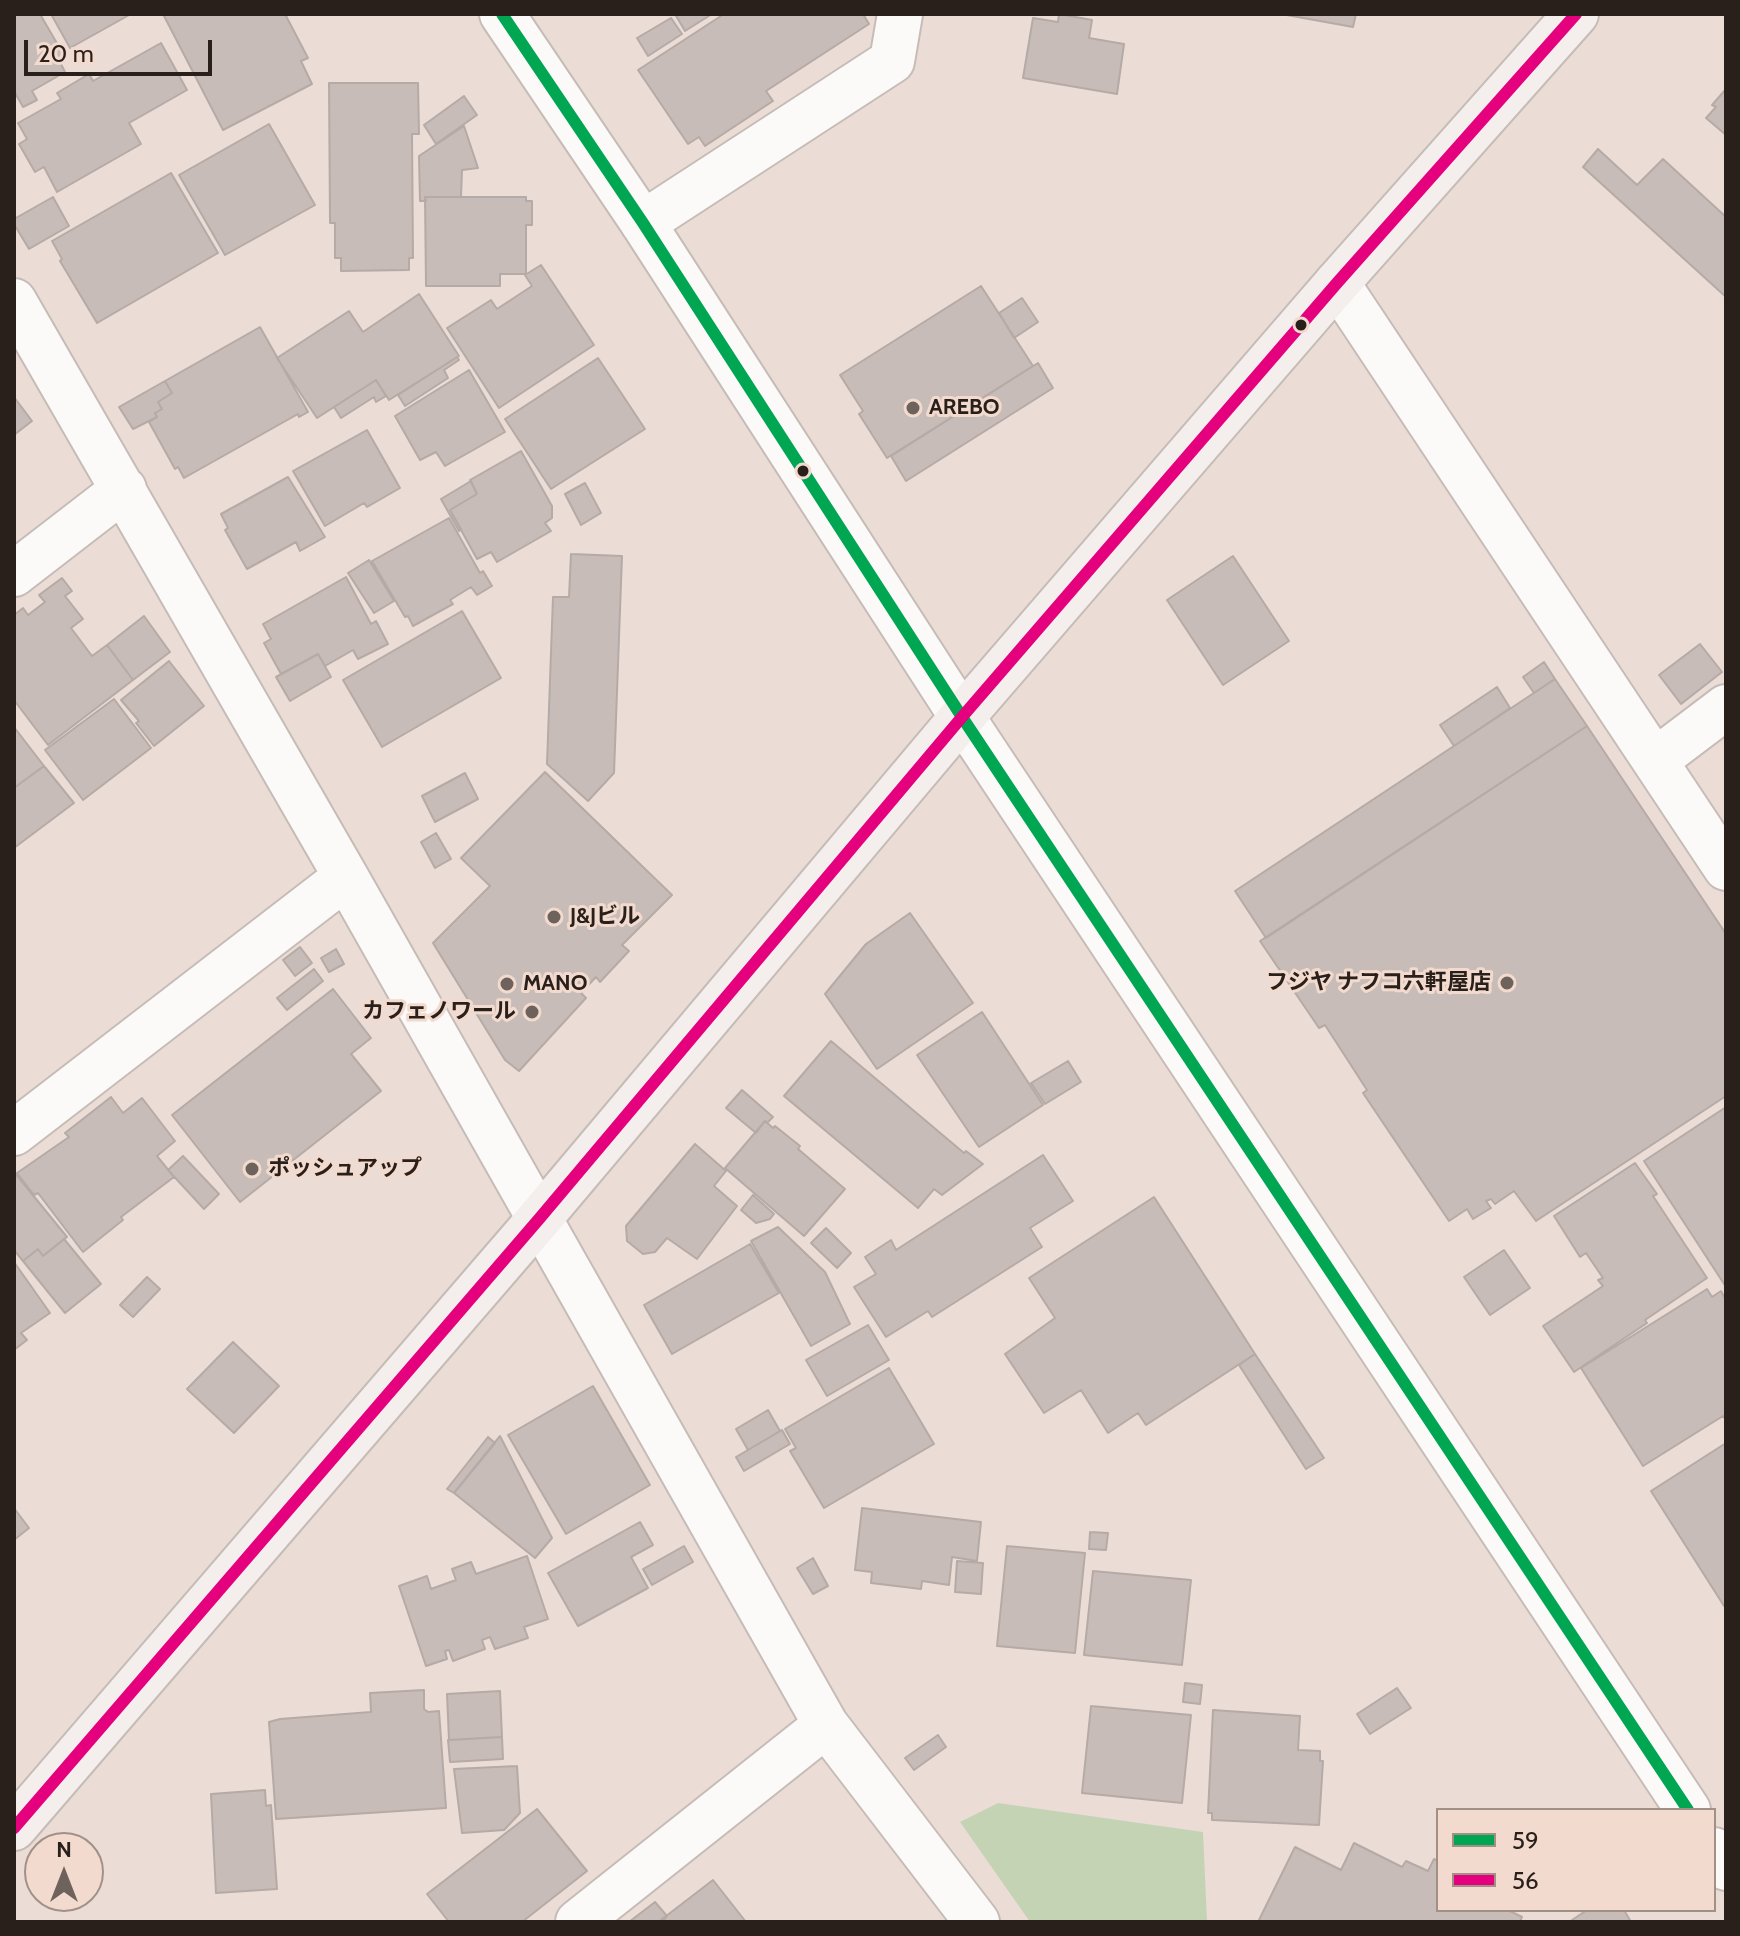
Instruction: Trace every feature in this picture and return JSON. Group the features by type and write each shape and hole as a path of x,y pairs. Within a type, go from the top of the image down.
{"main road":[{"path":"14,1828 539,1219 962,717 1337,283 1576,14"}],"street":[{"path":"502,14 643,223 962,717 1687,1808"},
{"path":"643,223 892,61 900,14"},
{"path":"1337,283 1726,868"},
{"path":"14,301 346,877 826,1725 977,1922"},
{"path":"14,574 124,489"},
{"path":"1656,760 1726,707"},
{"path":"14,1133 346,877"},
{"path":"578,1922 826,1725"}],"green space":[{"path":"998,1803 1203,1832 1207,1922 1030,1922 960,1822"}],"building":[{"path":"14,14 40,14 66,59 60,62 65,72 32,91 37,100 23,107 14,91"},
{"path":"51,14 131,14 70,48"},
{"path":"163,14 285,14 308,58 301,61 312,84 223,130"},
{"path":"675,14 712,14 685,31"},
{"path":"724,14 863,14 869,24 766,91 773,101 705,146 699,137 688,144 638,70"},
{"path":"1059,14 1092,20 1089,38 1124,44 1117,94 1023,78 1033,18 1058,22"},
{"path":"1281,14 1356,14 1353,27"},
{"path":"671,18 682,34 648,56 637,38"},
{"path":"161,43 187,90 129,123 141,144 57,192 44,167 35,172 19,144 27,139 18,123 61,99 57,93 89,74 93,81"},
{"path":"329,83 418,83 419,134 412,134 413,258 409,258 409,270 341,271 341,258 335,258 335,223 330,223"},
{"path":"1726,89 1726,135 1706,118 1716,107 1712,105"},
{"path":"464,96 477,115 436,144 424,125"},
{"path":"269,124 315,205 225,255 179,175"},
{"path":"464,126 478,168 462,170 461,197 425,197 426,201 420,201 419,156"},
{"path":"1598,149 1637,185 1663,159 1726,217 1726,297 1583,167"},
{"path":"171,173 218,253 97,323 60,261 62,259 52,241"},
{"path":"53,197 69,226 29,249 14,219"},
{"path":"425,197 526,197 526,201 532,201 532,225 526,225 526,274 500,274 500,286 426,286"},
{"path":"541,265 594,345 499,408 447,328 491,300 497,309 532,286 525,275"},
{"path":"981,286 1033,366 887,458 859,414 863,411 840,375"},
{"path":"419,294 459,356 389,400 376,380 317,418 277,358 349,311 363,332"},
{"path":"1022,298 1038,322 1014,338 999,313"},
{"path":"260,327 308,412 299,417 298,414 184,478 178,467 175,469 149,422 162,409 158,402 172,393 165,381"},
{"path":"457,357 459,360 444,370 448,378 405,406 398,395"},
{"path":"598,358 645,429 551,489 505,419"},
{"path":"1038,363 1053,388 906,481 891,456"},
{"path":"469,370 505,432 445,466 436,452 420,460 395,416"},
{"path":"376,380 386,396 376,402 374,397 341,418 334,407"},
{"path":"165,381 172,393 158,402 162,409 155,413 157,417 133,429 119,407"},
{"path":"14,397 32,421 14,435"},
{"path":"367,430 400,488 367,507 364,503 325,526 293,471"},
{"path":"521,451 552,506 552,518 545,523 551,531 497,562 491,552 477,559 450,510 477,494 470,480"},
{"path":"288,477 325,537 300,551 296,542 247,569 225,530 228,528 221,514"},
{"path":"471,481 477,494 450,510 461,529 459,531 441,499"},
{"path":"585,483 601,513 581,525 565,494"},
{"path":"449,518 480,573 483,571 492,586 477,595 471,587 450,600 453,604 413,626 372,561"},
{"path":"571,554 622,556 614,773 588,801 547,764 553,597 569,597"},
{"path":"1233,556 1289,641 1223,685 1167,600"},
{"path":"369,560 394,601 374,613 348,573"},
{"path":"346,577 371,624 376,621 388,644 358,659 353,650 325,666 318,654 281,674 264,643 271,639 263,624"},
{"path":"62,578 72,591 65,596 83,619 71,628 92,656 107,645 133,680 48,745 14,700 14,615 23,608 28,615 45,602 39,595"},
{"path":"462,611 501,678 382,747 343,680"},
{"path":"144,616 170,652 133,680 107,645"},
{"path":"1700,644 1722,672 1681,704 1659,675"},
{"path":"318,654 331,677 290,701 276,677"},
{"path":"169,661 204,706 154,746 121,700"},
{"path":"1544,662 1555,679 1534,693 1523,677"},
{"path":"1555,679 1587,726 1266,938 1235,891"},
{"path":"1497,687 1510,708 1454,746 1440,725"},
{"path":"114,699 151,748 83,800 45,750"},
{"name":"フジヤ ナフコ六軒屋店","path":"1587,726 1726,934 1726,1096 1536,1221 1514,1191 1495,1204 1491,1199 1486,1201 1491,1208 1473,1219 1467,1209 1449,1221 1363,1093 1367,1090 1325,1025 1319,1028 1260,941"},
{"path":"14,727 44,766 14,788"},
{"path":"44,766 74,803 14,848 14,788"},
{"name":"J&Jビル","path":"545,772 672,895 622,945 629,951 600,982 596,977 581,993 586,998 519,1071 505,1060 433,943 490,886 461,858"},
{"path":"465,773 478,799 435,822 422,796"},
{"path":"436,833 451,859 435,868 421,842"},
{"path":"910,913 973,1003 877,1069 825,994 866,944"},
{"path":"300,947 312,963 295,976 283,960"},
{"path":"336,949 344,964 329,972 321,958"},
{"path":"314,969 323,981 287,1010 277,998"},
{"path":"333,989 371,1038 351,1054 381,1091 240,1202 172,1115"},
{"path":"982,1012 1043,1105 979,1147 917,1055"},
{"path":"831,1041 964,1153 966,1151 983,1164 942,1195 934,1189 918,1208 784,1096"},
{"path":"1068,1061 1081,1082 1045,1104 1031,1083"},
{"path":"742,1090 773,1117 767,1123 765,1121 756,1133 726,1108"},
{"path":"111,1097 123,1113 142,1098 175,1141 157,1156 174,1177 121,1217 123,1220 83,1252 38,1193 34,1195 17,1173 69,1137 65,1133"},
{"path":"1726,1107 1726,1287 1644,1161"},
{"path":"765,1121 800,1146 798,1149 845,1189 804,1236 725,1168"},
{"path":"695,1144 726,1171 714,1186 737,1206 697,1259 667,1238 655,1252 643,1254 627,1241 626,1226"},
{"path":"1043,1155 1073,1201 1030,1228 1042,1247 932,1317 928,1311 886,1337 854,1287 876,1274 865,1257 891,1240 896,1250"},
{"path":"183,1156 219,1194 204,1209 168,1170"},
{"path":"1635,1163 1707,1278 1574,1372 1543,1326 1603,1286 1598,1280 1603,1278 1586,1253 1580,1257 1554,1216"},
{"path":"14,1172 67,1237 43,1256 38,1249 23,1261 14,1250"},
{"path":"753,1195 774,1214 770,1219 756,1223 741,1210"},
{"path":"1154,1197 1255,1354 1146,1425 1138,1413 1108,1433 1081,1390 1044,1413 1005,1354 1055,1318 1029,1278"},
{"path":"778,1227 825,1272 850,1324 811,1346 751,1241"},
{"path":"826,1228 851,1253 837,1268 811,1243"},
{"path":"64,1239 101,1284 65,1313 23,1261 38,1249 43,1256"},
{"path":"750,1244 779,1293 672,1354 644,1305"},
{"path":"1504,1250 1530,1288 1490,1315 1464,1277"},
{"path":"14,1262 50,1313 21,1333 27,1340 14,1350"},
{"path":"147,1277 160,1289 133,1317 120,1305"},
{"path":"1707,1289 1712,1297 1721,1291 1726,1300 1726,1420 1723,1416 1643,1466 1581,1368"},
{"path":"868,1325 889,1360 827,1396 806,1360"},
{"path":"233,1342 279,1386 234,1433 187,1389"},
{"path":"1255,1354 1324,1458 1306,1469 1239,1365"},
{"path":"889,1368 934,1444 824,1508 790,1451 796,1448 785,1429"},
{"path":"593,1386 650,1485 566,1534 508,1435"},
{"path":"768,1410 780,1431 748,1450 736,1429"},
{"path":"782,1430 790,1444 744,1471 736,1457"},
{"path":"500,1436 552,1538 535,1558 454,1493"},
{"path":"488,1437 495,1443 454,1493 447,1489"},
{"path":"1726,1443 1726,1605 1724,1606 1651,1491"},
{"path":"14,1508 29,1528 14,1540"},
{"path":"862,1508 981,1522 977,1561 952,1557 949,1585 922,1581 921,1589 871,1583 872,1572 855,1570"},
{"path":"640,1522 653,1545 631,1557 648,1588 578,1626 548,1573"},
{"path":"1090,1532 1108,1533 1106,1550 1089,1549"},
{"path":"684,1546 693,1562 652,1585 643,1569"},
{"path":"1007,1546 1085,1553 1075,1653 997,1646"},
{"path":"527,1556 548,1619 524,1627 528,1638 495,1649 490,1637 482,1640 485,1649 453,1661 449,1650 445,1651 447,1659 426,1666 399,1586 427,1576 431,1589 456,1580 452,1569 471,1562 476,1574"},
{"path":"813,1558 828,1586 813,1594 797,1568"},
{"path":"957,1561 983,1563 981,1594 955,1592"},
{"path":"1093,1571 1191,1580 1182,1665 1084,1655"},
{"path":"1185,1683 1202,1685 1200,1704 1183,1702"},
{"path":"1397,1688 1411,1708 1370,1734 1357,1714"},
{"path":"424,1690 424,1709 428,1712 439,1711 446,1808 276,1819 269,1722 371,1712 370,1693"},
{"path":"500,1691 502,1737 449,1740 447,1694"},
{"path":"1091,1706 1191,1715 1182,1803 1082,1793"},
{"path":"1213,1710 1300,1716 1298,1750 1320,1751 1320,1761 1323,1761 1319,1825 1212,1820 1212,1813 1208,1813"},
{"path":"938,1735 946,1747 914,1770 905,1758"},
{"path":"502,1737 503,1759 450,1762 448,1740"},
{"path":"517,1766 520,1813 504,1830 462,1833 454,1769"},
{"path":"265,1790 266,1806 271,1805 277,1889 216,1893 211,1794"},
{"path":"537,1809 587,1871 522,1922 449,1922 427,1894"},
{"path":"1354,1843 1402,1867 1406,1861 1428,1871 1434,1859 1436,1912 1512,1912 1522,1917 1520,1922 1258,1922 1295,1847 1341,1870"},
{"path":"713,1880 746,1922 662,1922 661,1920"},
{"path":"655,1902 667,1916 662,1922 629,1922"},
{"path":"1584,1912 1625,1912 1631,1922 1569,1922"}],"transit line":[{"name":"59","path":"502,14 643,223 962,717 1687,1808"},
{"name":"56","path":"14,1828 539,1219 962,717 1337,283 1576,14"}],"place":[{"name":"AREBO","path":"913,408"},
{"name":"J&Jビル","path":"554,917"},
{"name":"フジヤ ナフコ六軒屋店","path":"1507,983"},
{"name":"MANO","path":"507,984"},
{"name":"カフェノワール","path":"532,1012"},
{"name":"ポッシュアップ","path":"252,1169"}]}
